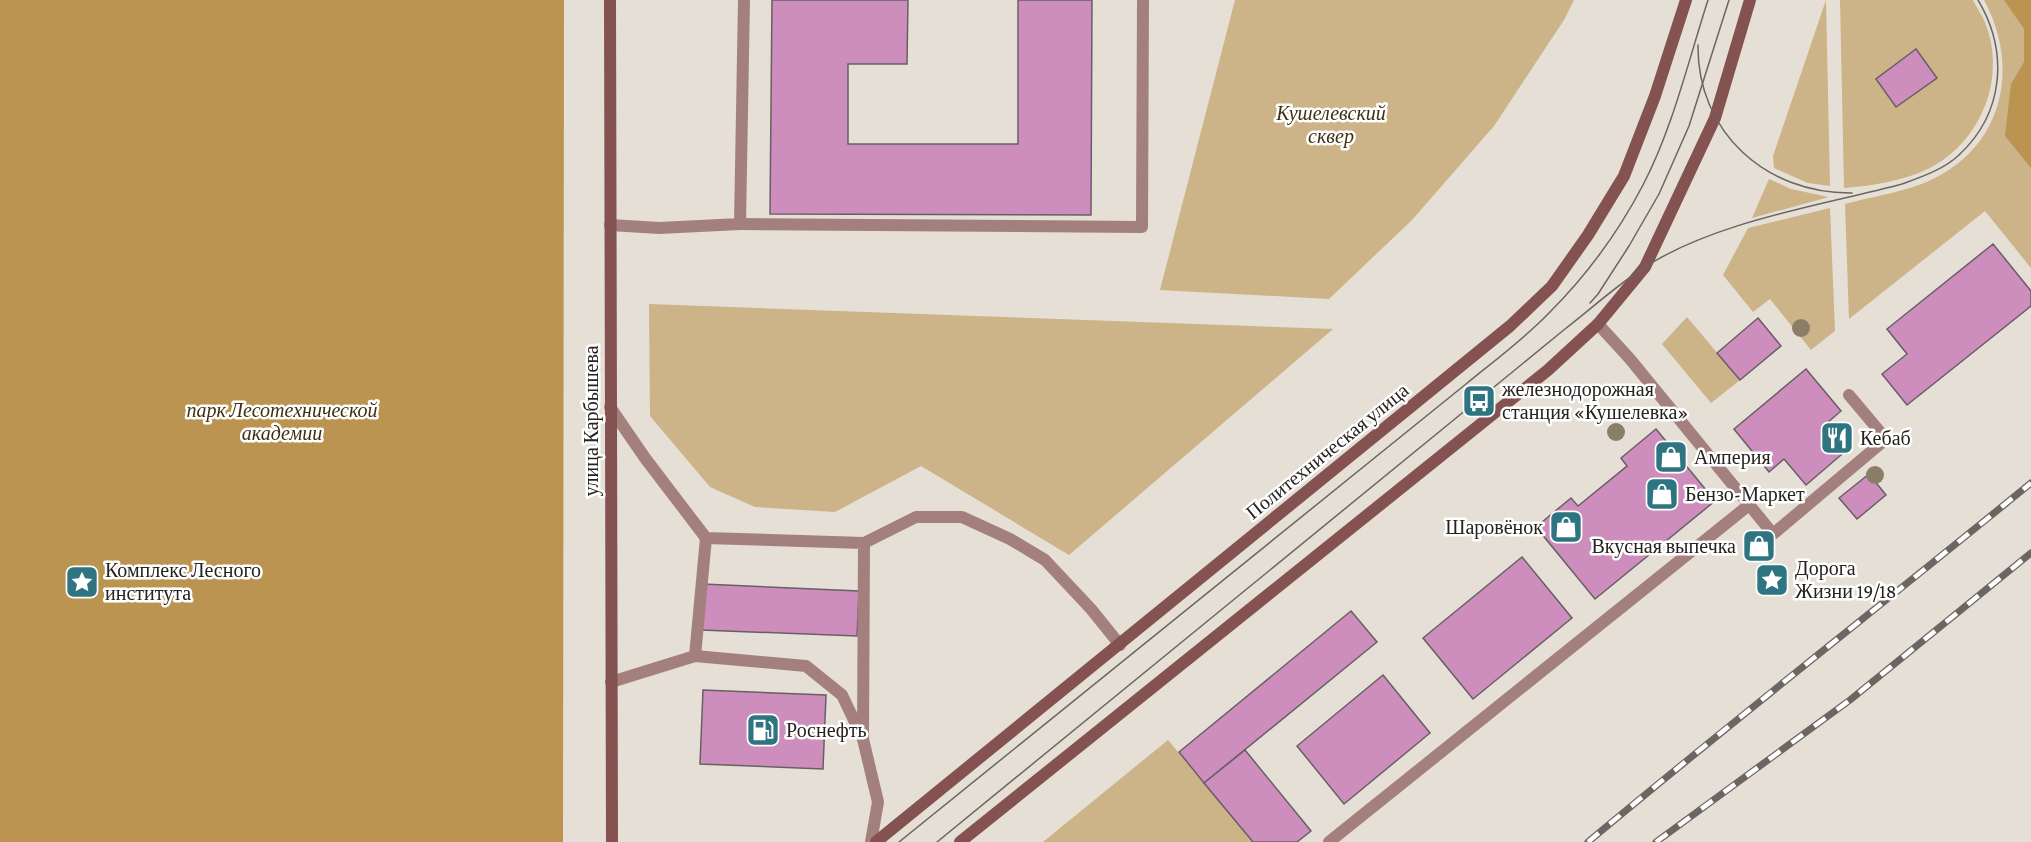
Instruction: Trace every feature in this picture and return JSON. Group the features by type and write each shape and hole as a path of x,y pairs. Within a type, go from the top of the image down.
{"main road":[{"name":"улица Карбышева","path":"610,0 612,842"},
{"name":"Политехническая улица","path":"876,842 1510,326 1552,286 1588,236 1624,176 1655,96 1686,0"},
{"path":"960,842 1548,370 1598,324 1645,267 1714,118 1750,0"}],"lane":[{"path":"740,224 744,0"},
{"path":"610,225 659,228 740,224 1142,227 1143,0"},
{"path":"1598,324 1630,359 1773,534 1886,439 1849,395"},
{"path":"610,407 645,458 706,538 695,656"},
{"path":"1329,842 1749,505"},
{"path":"706,538 864,543 916,517 962,517 1010,539 1045,560 1091,609 1120,645"},
{"path":"863,739 864,543"},
{"path":"611,682 695,656 806,666 842,695 863,739 878,802 871,842"}],"green space":[{"name":"парк Лесотехнической академии","path":"0,0 564,0 563,842 0,842"},
{"name":"Кушелевский сквер","path":"1235,0 1574,0 1564,20 1494,126 1412,220 1329,299 1160,290"},
{"path":"1826,0 1830,186 1808,183 1774,168 1773,156"},
{"path":"1840,0 1973,0 1983,17 1991,41 1993,63 1991,85 1985,105 1976,125 1963,142 1947,157 1928,169 1887,182 1844,188"},
{"path":"1984,0 2021,0 2031,13 2031,268 1985,211 1849,319 1845,204 1901,190 1933,179 1957,164 1976,146 1990,125 1999,101 2002,77 2001,51 1995,25"},
{"path":"2004,0 2031,0 2031,168 2005,136 2011,84 2024,62 2024,29"},
{"path":"1769,179 1791,189 1829,197 1752,218"},
{"path":"1830,208 1835,331 1811,350 1770,299 1753,312 1723,275 1748,228"},
{"path":"649,304 1333,329 1069,555 921,466 835,512 755,507 710,487 650,416"},
{"path":"1687,317 1740,380 1711,403 1662,344"},
{"path":"1168,740 1253,842 1043,842"}],"building":[{"path":"772,0 908,0 907,64 848,64 848,144 1018,144 1018,0 1092,0 1091,215 770,214"},
{"path":"1916,49 1937,78 1896,107 1876,79"},
{"path":"1993,244 2031,291 2031,306 1907,405 1882,374 1907,354 1887,329"},
{"path":"1758,318 1781,346 1740,380 1717,353"},
{"path":"1806,369 1841,411 1827,423 1848,449 1806,485 1784,459 1769,472 1734,429"},
{"path":"1656,429 1715,501 1595,599 1536,527 1571,498 1578,506 1627,466 1621,458"},
{"path":"1869,474 1886,495 1857,519 1839,498"},
{"path":"1522,557 1572,618 1473,699 1423,638"},
{"path":"703,584 859,591 857,636 701,630"},
{"path":"1351,611 1377,642 1204,783 1179,752"},
{"path":"1383,675 1430,733 1344,804 1297,746"},
{"name":"Роснефть","path":"703,690 826,695 823,769 700,764"},
{"path":"1245,750 1311,831 1297,842 1253,842 1204,783"}],"tram line":[{"path":"899,842 1509,350 1549,313 1601,252 1643,185 1663,140 1708,0"},
{"path":"1590,303 1629,246 1659,194 1689,126 1729,0"},
{"path":"937,842 1614,289 1645,267 1673,251 1736,226 1902,184 1932,173 1953,160 1974,138 1985,120 1993,101 1997,81 1994,40 1988,20 1978,0"},
{"path":"1698,45 1701,76 1710,105 1724,130 1742,152 1765,170 1792,183 1821,190 1852,193"}],"railway":[{"path":"1588,842 2031,483"},
{"path":"1656,842 1850,700 2031,553"}],"place":[{"name":"железнодорожная станция «Кушелевка»","path":"1479,401"},
{"name":"Кебаб","path":"1837,438"},
{"name":"Амперия","path":"1671,457"},
{"name":"Бензо-Маркет","path":"1662,494"},
{"name":"Шаровёнок","path":"1566,527"},
{"name":"Вкусная выпечка","path":"1759,546"},
{"name":"Дорога Жизни 19/18","path":"1772,580"},
{"name":"Комплекс Лесного института","path":"82,582"},
{"name":"Роснефть","path":"763,730"}]}
